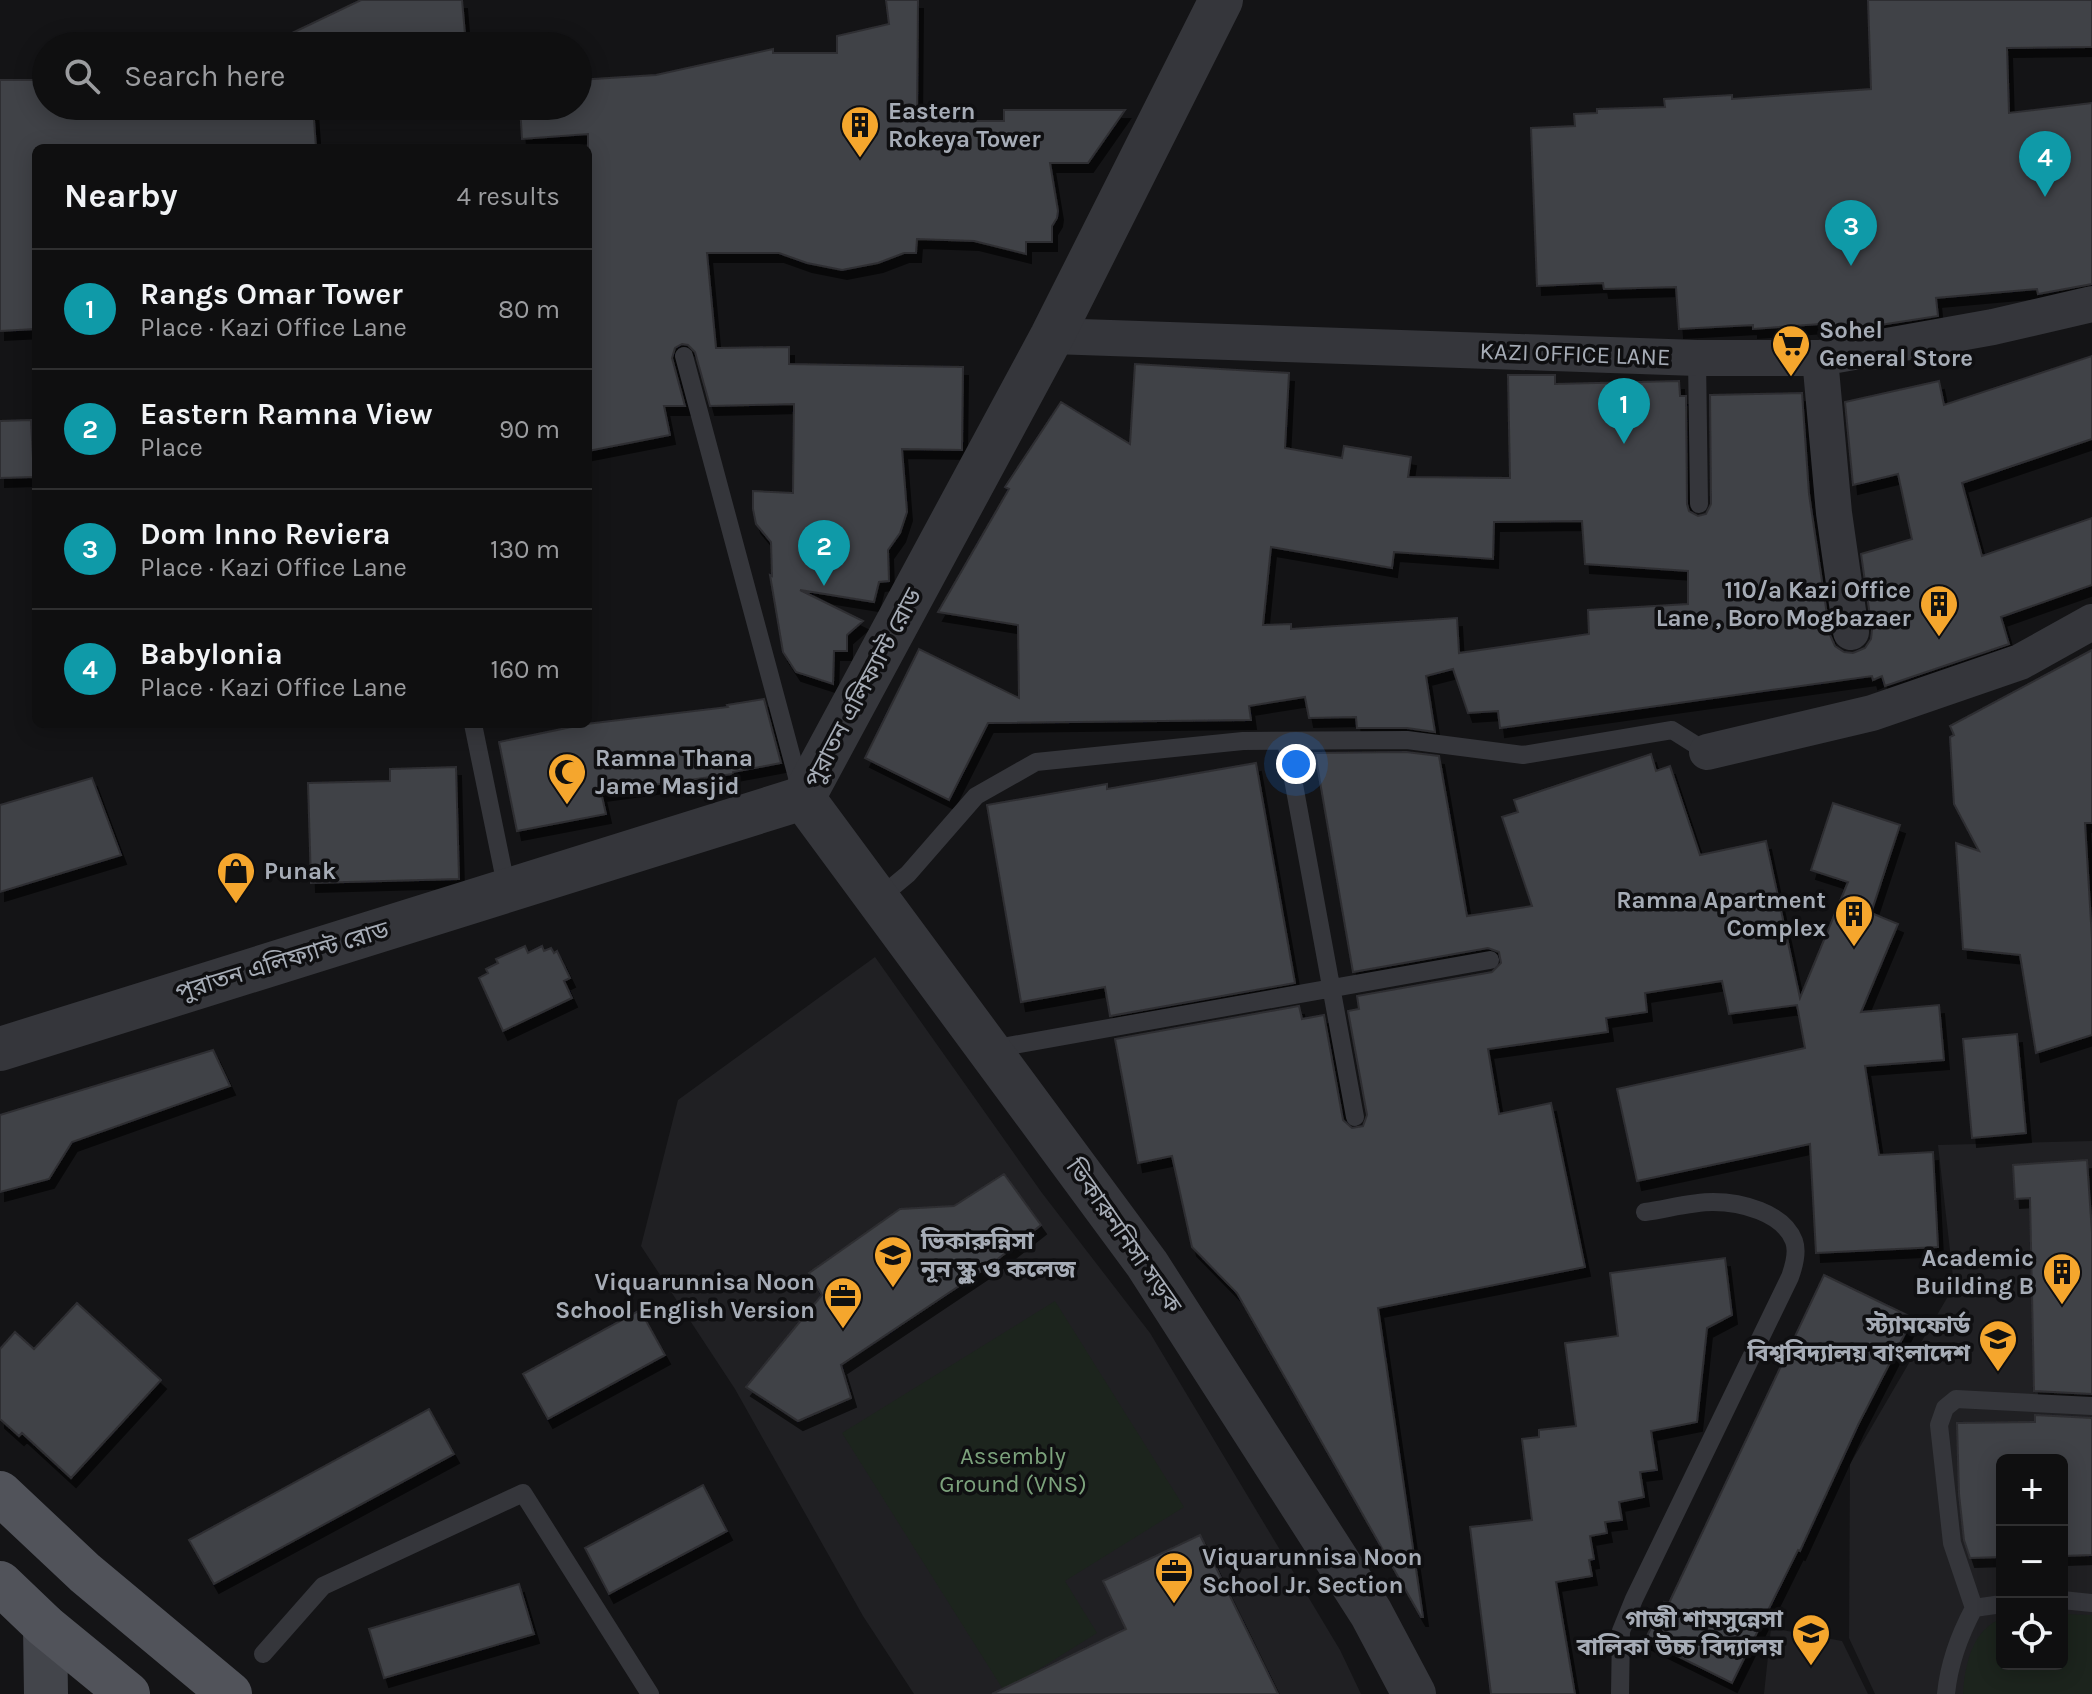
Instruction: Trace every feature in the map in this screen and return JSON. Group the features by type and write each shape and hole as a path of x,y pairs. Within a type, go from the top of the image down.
{"main road":[{"path":"0,1493 85,1573 230,1694"},
{"path":"0,1583 45,1626 128,1694"},
{"path":"45,1626 46,1694"}],"street":[{"name":"পুরাতন এলিফ্যান্ট রোড","path":"0,1049 803,798 1052,336 1221,0"},
{"name":"KAZI OFFICE LANE","path":"1052,336 1697,358 1820,358 1993,327 2092,304"},
{"path":"1820,358 1834,513 1851,632"},
{"path":"1707,752 1872,713 2020,662 2092,622"},
{"name":"ভিকারুননিসা সড়ক","path":"803,798 1147,1264 1371,1613 1414,1694"}],"lane":[{"path":"684,356 803,798"},
{"path":"1697,358 1699,504"},
{"path":"474,728 507,890"},
{"path":"878,899 908,874 976,796 1036,762 1243,741 1407,740 1523,755 1672,730 1707,752"},
{"path":"1286,741 1355,1117"},
{"path":"989,1049 1490,960"},
{"path":"1620,1694 1621,1631 1795,1262 1795,1243 1789,1231 1773,1218 1754,1209 1711,1202 1645,1212"},
{"path":"1946,1694 1949,1667 1962,1630 1974,1608 1952,1543 1939,1425 1945,1408 1956,1399 2092,1406"},
{"path":"263,1654 323,1586 523,1493 650,1694"},
{"path":"2068,1601 2092,1603"},
{"path":"1974,1608 1996,1605"}],"shaded area":[{"name":"ভিকারুন্নিসা নূন স্কুল ও কলেজ","path":"875,957 1042,1193 1150,1333 1340,1650 1361,1694 914,1694 863,1616 735,1389 641,1246 678,1100"},
{"name":"স্ট্যামফোর্ড বিশ্ববিদ্যালয় বাংলাদেশ","path":"2092,1141 2092,1694 1875,1694 1849,1638 1850,1464 1954,1286 1938,1145"},
{"name":"গাজী শামসুন্নেসা বালিকা উচ্চ বিদ্যালয়","path":"1771,1628 1842,1641 1868,1694 1764,1694"}],"green space":[{"name":"Assembly Ground (VNS)","path":"1055,1301 1184,1507 1065,1581 1097,1633 1004,1691 842,1433"},
{"path":"2068,1614 2092,1615 2092,1694 1963,1694 1972,1649 1996,1621 1996,1670 2068,1670"}],"building":[{"path":"361,0 462,0 465,32 294,32"},
{"path":"886,0 918,0 917,121 1004,121 1004,110 1125,110 1088,163 1050,163 1058,211 1052,226 1052,242 1026,242 1026,254 974,241 917,239 916,253 904,253 878,263 842,270 779,253 707,253 716,348 789,347 789,364 963,367 962,450 902,449 907,512 900,533 888,550 889,581 879,582 874,602 800,590 863,621 847,635 847,651 834,651 833,684 796,672 783,652 770,575 771,542 756,524 753,509 753,491 793,493 794,404 710,406 695,352 682,344 675,348 672,358 685,406 664,406 670,435 592,450 592,144 588,144 588,134 522,139 521,120 592,120 592,79 656,75 773,49 773,53 837,53 837,36 889,24"},
{"path":"1868,0 2092,0 2092,47 2007,48 2009,113 2092,103 2092,284 2038,294 2037,289 1936,298 1938,316 1835,332 1834,323 1753,329 1753,325 1679,329 1676,287 1604,289 1603,283 1537,286 1531,128 1575,126 1574,114 1597,113 1597,109 1665,107 1664,99 1732,95 1732,99 1871,89"},
{"path":"0,80 32,80 32,120 314,120 316,144 32,144 32,329 0,331"},
{"path":"2092,356 2092,439 1962,483 1982,556 2092,518 2092,585 2001,617 2009,644 1885,686 1882,676 1873,680 1872,676 1500,728 1498,711 1468,713 1453,669 1426,676 1435,732 1407,728 1357,728 1356,717 1309,718 1305,697 1249,706 1251,720 988,723 949,800 865,758 919,649 1019,698 1018,625 938,612 1009,489 1005,487 1061,402 1130,444 1135,364 1289,373 1285,448 1342,458 1344,446 1411,457 1408,477 1510,478 1508,375 1555,375 1555,384 1679,381 1680,396 1686,396 1687,504 1689,511 1698,516 1706,514 1711,504 1710,395 1802,393 1809,494 1830,635 1835,646 1853,653 1865,648 1872,630 1861,554 1912,539 1898,474 1853,485 1845,402 1939,381 1944,405","holes":["1582,521 1585,564 1688,571 1688,604 1588,610 1589,634 1459,653 1457,618 1291,629 1291,624 1263,625 1271,547 1392,568 1394,552 1493,559 1494,522"]},
{"path":"31,420 32,477 0,478 0,421"},
{"path":"2092,650 2092,823 2085,823 2092,939 2092,1035 2036,1053 2020,955 1963,949 1956,843 1979,851 1954,804 1950,737 1954,735 1950,726"},
{"path":"764,699 781,763 733,774 601,792 606,814 517,831 499,742 567,728 592,728 592,723"},
{"path":"1406,752 1439,756 1467,916 1532,906 1502,817 1518,812 1514,800 1651,754 1656,771 1670,766 1700,855 1766,841 1800,998 1848,882 1811,870 1833,803 1900,825 1871,913 1898,924 1861,1012 1939,1005 1944,1060 1865,1066 1879,1155 1933,1152 1938,1247 1816,1253 1810,1144 1637,1181 1617,1089 1805,1048 1797,1005 1729,1014 1722,981 1645,993 1647,1012 1606,1018 1608,1032 1488,1049 1499,1114 1551,1103 1585,1267 1378,1308 1423,1617 1237,1293 1192,1247 1172,1156 1138,1163 1115,1039 1299,1006 1302,1019 1324,1015 1343,1120 1352,1128 1363,1126 1367,1115 1348,1011 1359,1009 1357,996 1492,972 1501,963 1499,952 1488,948 1353,972 1315,753"},
{"path":"1256,763 1295,983 1110,1016 1105,987 1021,1002 987,805 1107,784 1107,789"},
{"path":"456,767 459,879 311,883 308,783 390,781 390,769"},
{"path":"92,778 121,855 0,892 0,805"},
{"path":"525,946 528,953 542,946 544,951 551,948 554,953 557,951 570,978 564,981 572,998 503,1031 479,978 488,973 486,969 498,963 496,959"},
{"path":"2017,1034 2026,1133 1972,1138 1963,1039"},
{"path":"213,1050 230,1086 72,1142 49,1179 0,1192 0,1115"},
{"path":"2087,1160 2092,1233 2092,1394 2034,1391 2030,1198 2015,1199 2013,1165"},
{"name":"Viquarunnisa Noon School English Version","path":"1004,1174 1041,1225 989,1266 841,1365 851,1398 798,1421 746,1387 822,1295 809,1273 900,1209 954,1206"},
{"path":"1725,1258 1732,1315 1707,1328 1697,1422 1651,1431 1657,1470 1640,1472 1644,1497 1619,1502 1622,1520 1605,1522 1607,1533 1590,1536 1594,1559 1589,1560 1592,1576 1556,1582 1575,1694 1491,1694 1470,1527 1532,1520 1522,1439 1539,1437 1539,1430 1576,1426 1565,1343 1618,1336 1610,1273"},
{"path":"1824,1275 1913,1318 1732,1683 1645,1640 1664,1602 1669,1603"},
{"path":"77,1303 161,1380 71,1478 22,1433 19,1436 0,1419 0,1349 15,1332 34,1349"},
{"path":"640,1310 665,1355 548,1419 523,1374"},
{"path":"429,1409 454,1454 214,1584 189,1540"},
{"path":"2035,1415 2092,1418 2092,1555 2068,1556 2068,1454 1996,1454 1996,1557 1970,1558 1964,1540 1959,1494 1957,1423 2035,1422"},
{"path":"703,1485 727,1531 609,1594 585,1548"},
{"name":"Viquarunnisa Noon School Jr. Section","path":"1200,1535 1278,1694 992,1694 1126,1629 1103,1581"},
{"path":"519,1584 534,1634 384,1678 369,1629"}],"place":[{"name":"Eastern Rokeya Tower","path":"860,159"},
{"name":"Babylonia","path":"2045,197"},
{"name":"Dom Inno Reviera","path":"1851,266"},
{"name":"Sohel General Store","path":"1791,378"},
{"name":"Rangs Omar Tower","path":"1624,444"},
{"name":"Eastern Ramna View","path":"824,586"},
{"name":"110/a Kazi Office Lane , Boro Mogbazaer","path":"1939,638"},
{"name":"Ramna Thana Jame Masjid","path":"567,806"},
{"name":"Punak","path":"236,905"},
{"name":"Ramna Apartment Complex","path":"1854,948"},
{"name":"ভিকারুন্নিসা নূন স্কুল ও কলেজ","path":"893,1289"},
{"name":"Academic Building B","path":"2062,1306"},
{"name":"Viquarunnisa Noon School English Version","path":"843,1330"},
{"name":"স্ট্যামফোর্ড বিশ্ববিদ্যালয় বাংলাদেশ","path":"1998,1373"},
{"name":"Viquarunnisa Noon School Jr. Section","path":"1174,1605"},
{"name":"গাজী শামসুন্নেসা বালিকা উচ্চ বিদ্যালয়","path":"1811,1667"}]}
